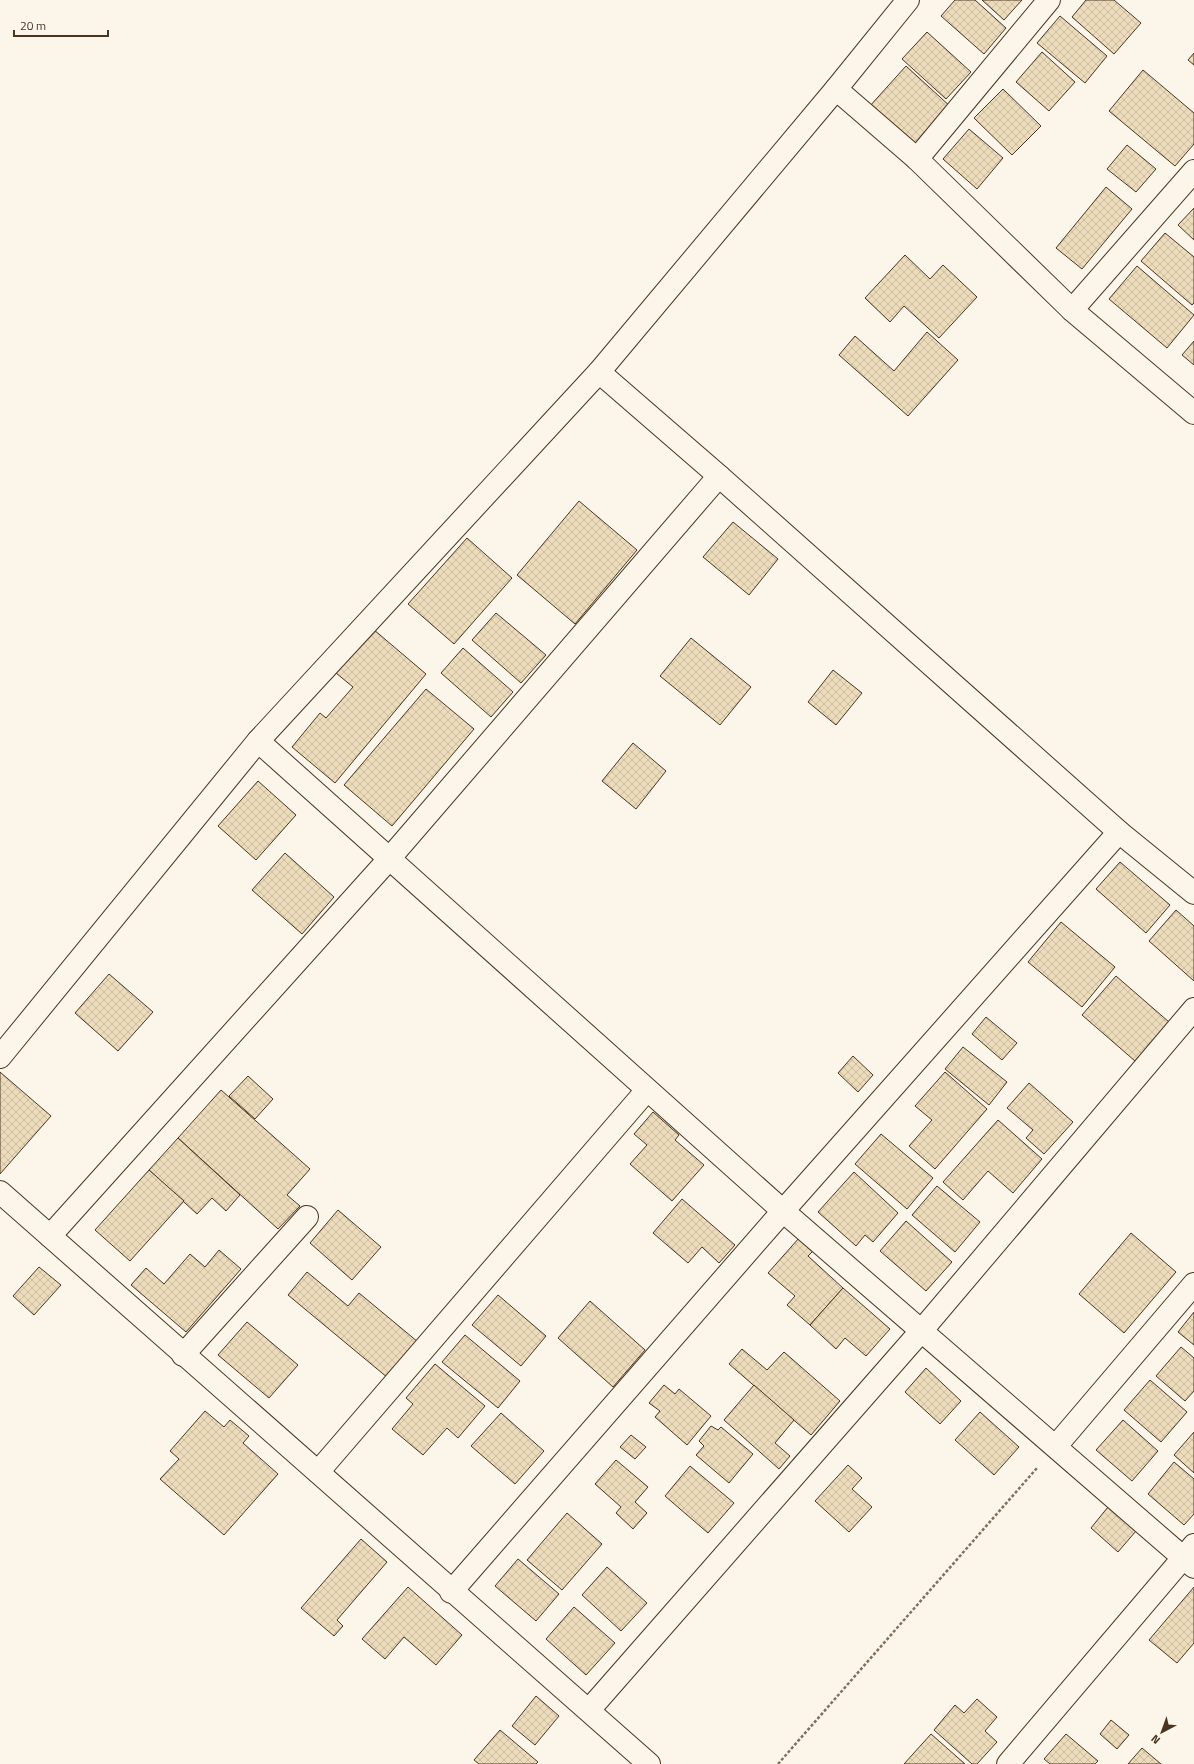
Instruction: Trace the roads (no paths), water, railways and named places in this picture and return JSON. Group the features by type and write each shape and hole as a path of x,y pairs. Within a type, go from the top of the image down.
{"street":[{"path":"0,1057 258,741 599,372 836,89 908,0"},
{"path":"917,159 1049,0"},
{"path":"836,89 917,159 1072,310 1194,413"},
{"path":"1072,310 1194,171"},
{"path":"599,372 719,476 1119,832 1194,893"},
{"path":"50,1236 389,859 719,476"},
{"path":"258,741 783,1212 1056,1446 1190,1556 1008,1764"},
{"path":"452,1592 783,1212 1119,832"},
{"path":"589,1710 922,1330 1194,1009"},
{"path":"318,1472 647,1090"},
{"path":"0,1192 183,1355 649,1764"},
{"path":"183,1355 307,1217"},
{"path":"1056,1446 1194,1284"}]}
